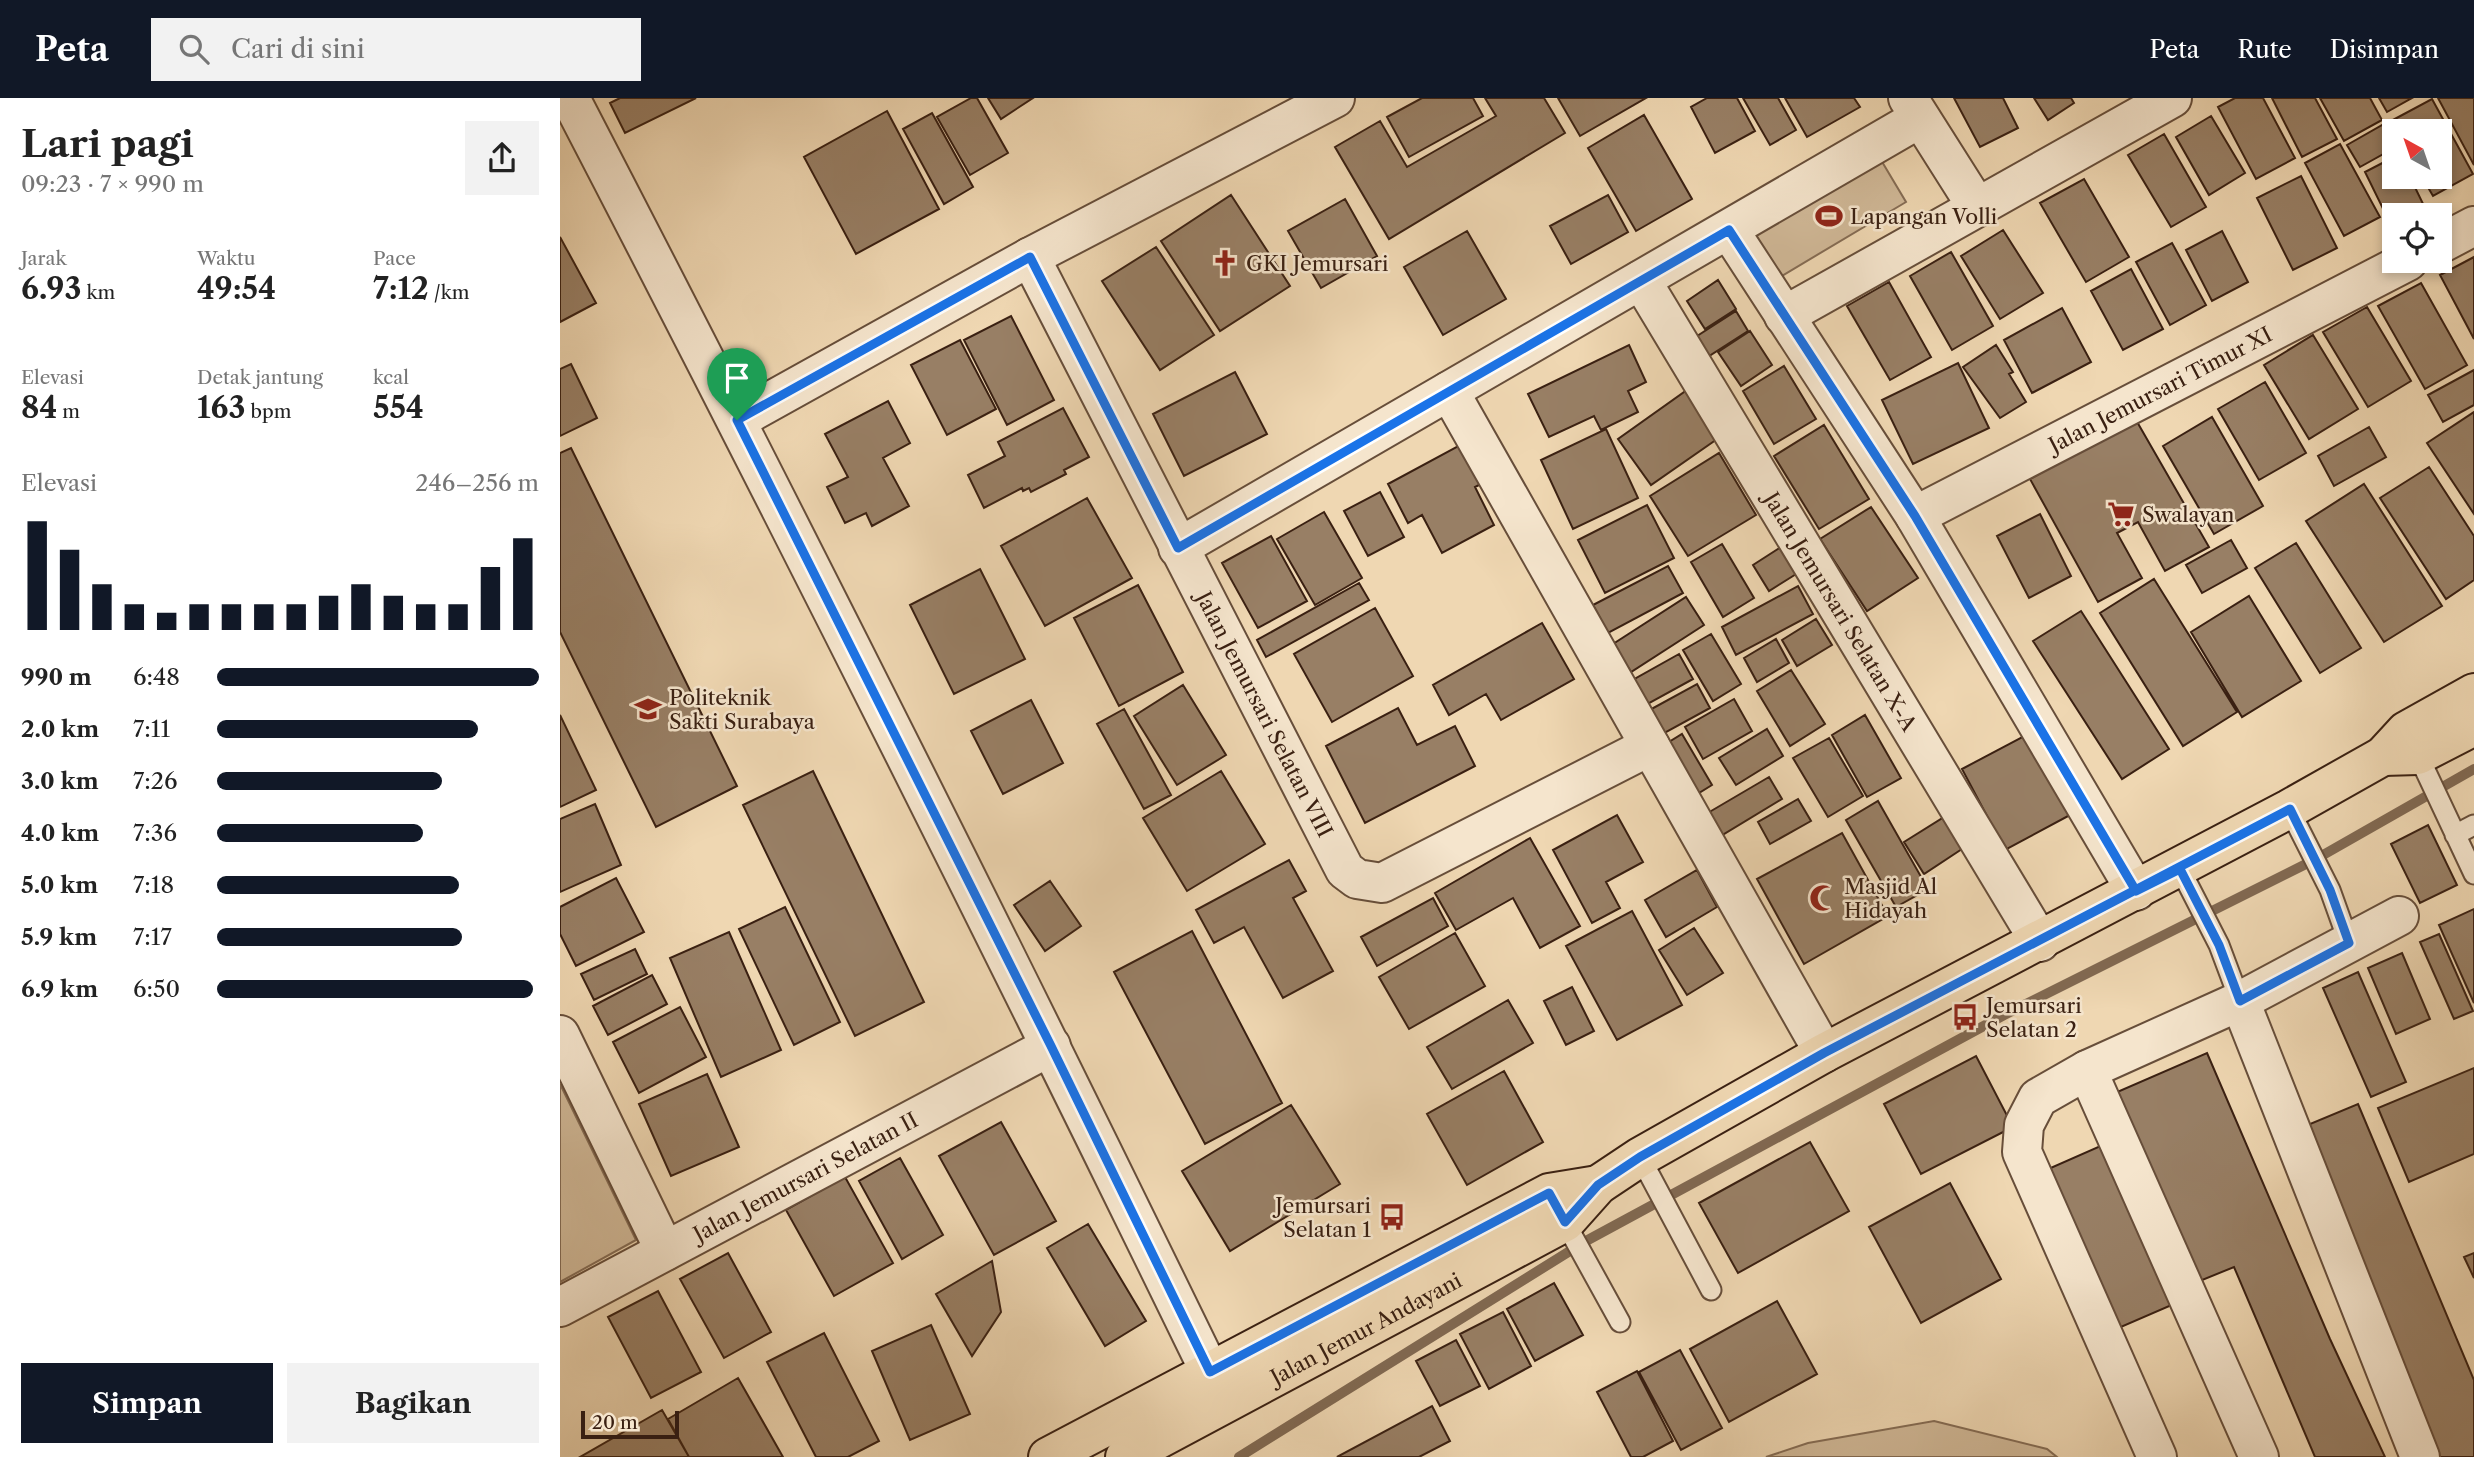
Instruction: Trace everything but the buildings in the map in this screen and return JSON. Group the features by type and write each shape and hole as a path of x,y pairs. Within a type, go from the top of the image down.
{"main road":[{"name":"Jalan Jemur Andayani","path":"2411,766 2406,731 2474,693"},
{"name":"Jalan Jemur Andayani","path":"1048,1457 1118,1446 1562,1216 1598,1185 1648,1173 1824,1053 2180,869 2290,809 2411,766 2474,726"},
{"name":"Jalan Jemur Andayani","path":"1118,1446 1210,1372 1562,1216"}],"street":[{"path":"570,98 737,420 1051,1046 1210,1372"},
{"path":"1784,316 2172,98"},
{"path":"737,420 1316,102"},
{"path":"1178,548 1729,230 1914,108 1977,207"},
{"path":"2452,238 2474,226"},
{"path":"1729,230 1915,516 2136,891"},
{"name":"Jalan Jemursari Selatan VIII","path":"1030,257 1337,859 1357,879 1382,883 1650,746"},
{"name":"Jalan Jemursari Timur XI","path":"1915,516 2385,273"},
{"name":"Jalan Jemursari Selatan X-A","path":"1641,280 2040,942"},
{"path":"1449,391 1824,1053"},
{"path":"2157,1457 2022,1152 2024,1125 2038,1098 2087,1070 2240,1001 2399,916"},
{"path":"2240,1001 2420,1457"},
{"path":"560,1035 665,1251"},
{"name":"Jalan Jemursari Selatan II","path":"560,1307 1051,1046"},
{"path":"2087,1070 2259,1457"}],"lane":[{"path":"2411,766 2450,826 2474,874"},
{"path":"2290,809 2330,890 2349,943"},
{"path":"2450,826 2474,825"},
{"path":"2180,869 2219,945 2240,1001"},
{"path":"1648,1173 1711,1290"},
{"path":"1562,1216 1620,1322"}],"shaded area":[{"name":"Lapangan Volli","path":"1878,155 1906,202 1780,277 1752,229"},
{"path":"560,1084 636,1240 560,1282"},
{"path":"1934,1421 2047,1449 2057,1457 1766,1457 1808,1443"}],"waterway":[{"path":"1239,1457 1586,1241 2004,1015 2316,859 2474,769"}],"place":[{"name":"Lapangan Volli","path":"1829,216"},
{"name":"GKI Jemursari","path":"1225,263"},
{"name":"Swalayan","path":"2121,514"},
{"name":"Politeknik Sakti Surabaya","path":"648,709"},
{"name":"Masjid Al Hidayah","path":"1823,898"},
{"name":"Jemursari Selatan 2","path":"1965,1017"},
{"name":"Jemursari Selatan 1","path":"1392,1217"}],"route":[{"path":"737,420 1030,257 1178,548 1729,230 1915,516 2136,891 2180,869 2219,945 2240,1001 2349,943 2330,890 2290,809 2180,869 1824,1053 1640,1157 1598,1185 1565,1222 1549,1193 1210,1372 1051,1046 737,420"}]}
